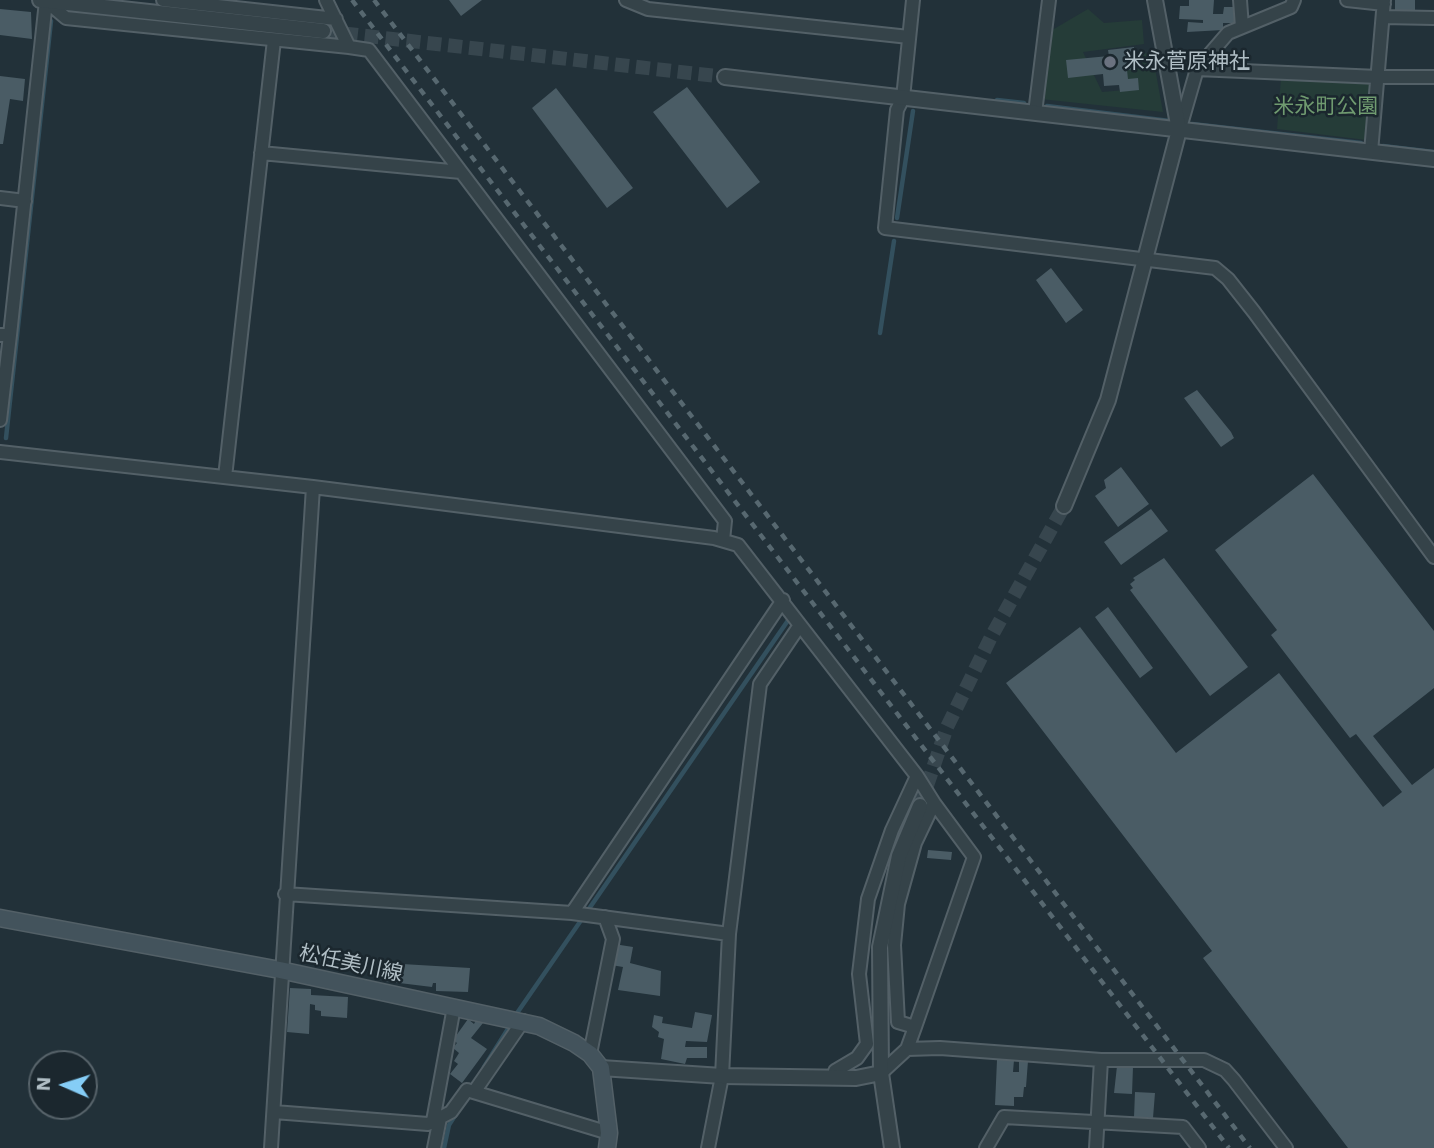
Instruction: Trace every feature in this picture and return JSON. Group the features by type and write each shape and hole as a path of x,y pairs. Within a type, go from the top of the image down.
{"main road":[{"name":"松任美川線","path":"0,918 280,970 516,1019 574,1043 590,1054 601,1068"},
{"path":"601,1068 608,1140"}],"street":[{"path":"40,0 323,31"},
{"path":"163,0 243,4 336,19"},
{"path":"326,0 349,47"},
{"path":"626,0 648,9 909,37"},
{"path":"913,0 903,97 897,110 885,228 1215,268 1228,279 1434,557"},
{"path":"1035,113 1049,0"},
{"path":"1155,0 1179,130"},
{"path":"1240,0 1242,27"},
{"path":"1064,506 1108,400 1197,69 1228,33 1291,6 1294,0"},
{"path":"1347,0 1434,18"},
{"path":"46,1 66,18 369,50 725,521 723,540"},
{"path":"0,420 5,335 25,201 46,1"},
{"path":"1371,152 1384,7"},
{"path":"225,477 274,40"},
{"path":"1197,69 1434,77"},
{"path":"724,77 1434,159"},
{"path":"261,153 461,172"},
{"path":"0,198 25,201"},
{"path":"0,452 313,487 723,540 738,545 916,776 927,804 974,857 907,1049 881,1073 834,1077 722,1076 601,1068"},
{"path":"271,1148 280,970 313,487"},
{"path":"572,913 783,600"},
{"path":"708,1148 722,1076 729,934 760,684 800,625"},
{"path":"834,1077 835,1071 857,1058 867,1044 859,974 868,899 892,830 916,776"},
{"path":"915,1027 898,1022 894,945 898,904 927,804"},
{"path":"892,1148 881,1073 880,947 899,856 927,804"},
{"path":"285,894 572,913 729,934"},
{"path":"590,1054 613,939 605,917"},
{"path":"434,1148 454,1007"},
{"path":"474,1092 516,1019"},
{"path":"907,1049 940,1048 1101,1060 1204,1060 1216,1065 1234,1080 1286,1148"},
{"path":"1096,1148 1101,1060"},
{"path":"274,1112 428,1124 451,1112 467,1090 608,1140"},
{"path":"986,1148 1004,1117 1183,1127 1199,1148"}],"green space":[{"path":"1088,9 1104,23 1142,20 1144,44 1083,52 1102,92 1125,90 1126,57 1152,52 1163,112 1031,98 1042,36"},
{"name":"米永町公園","path":"1281,78 1371,83 1366,140 1277,129"}],"building":[{"path":"449,0 482,0 461,16"},
{"path":"1189,0 1214,0 1213,14 1223,14 1224,7 1237,7 1236,23 1223,23 1223,30 1187,32 1188,22 1203,23 1203,20 1179,19 1180,6 1189,6"},
{"path":"1395,0 1415,0 1415,12 1395,12"},
{"path":"0,9 31,12 32,39 0,35"},
{"path":"1134,47 1136,69 1127,70 1128,79 1138,78 1139,90 1120,92 1119,85 1104,86 1103,74 1068,78 1066,60 1109,56 1108,50"},
{"path":"0,76 25,79 23,101 10,99 3,144 0,144"},
{"path":"687,87 760,182 727,208 653,112"},
{"path":"556,88 633,188 607,208 532,108"},
{"path":"1051,268 1083,310 1066,323 1036,280"},
{"path":"1197,390 1234,438 1221,447 1184,398"},
{"path":"1121,467 1149,504 1118,527 1095,496 1106,488 1104,480"},
{"path":"1313,474 1434,631 1434,688 1373,736 1412,785 1434,768 1434,1148 1348,1148 1203,958 1212,951 1006,683 1080,627 1176,753 1279,673 1383,807 1402,792 1356,734 1350,738 1271,635 1277,630 1215,550"},
{"path":"1151,509 1168,531 1121,565 1104,542"},
{"path":"1164,558 1248,667 1210,696 1130,590 1133,588 1130,584 1135,580 1133,578"},
{"path":"1108,607 1153,668 1140,678 1095,617"},
{"path":"928,850 952,852 951,860 927,858"},
{"path":"614,944 633,947 630,963 661,971 660,996 618,990 623,967 611,965"},
{"path":"385,962 398,963 397,974 402,974 402,964 470,968 468,992 436,991 436,983 433,983 432,987 383,981"},
{"path":"290,988 311,989 311,995 348,997 347,1018 321,1016 321,1011 315,1010 315,1005 310,1004 309,1034 287,1032"},
{"path":"695,1012 712,1015 707,1042 686,1041 685,1047 707,1047 707,1058 687,1058 685,1064 661,1059 664,1039 658,1037 659,1032 652,1027 654,1015 663,1017 662,1023 692,1028"},
{"path":"468,1019 474,1024 476,1020 483,1023 471,1038 487,1049 462,1083 450,1074 458,1064 454,1061 459,1053 453,1048 457,1043 453,1040"},
{"path":"997,1060 1014,1060 1013,1072 1019,1072 1019,1060 1028,1061 1023,1097 1014,1097 1014,1106 995,1105"},
{"path":"1117,1066 1133,1067 1132,1094 1114,1093"},
{"path":"1135,1092 1155,1093 1153,1118 1134,1117"}],"waterway":[{"path":"6,438 51,21"},
{"path":"997,100 1024,103"},
{"path":"1047,106 1170,121"},
{"path":"897,218 913,111"},
{"path":"1192,124 1361,143"},
{"path":"1383,146 1434,152"},
{"path":"880,333 894,241"},
{"path":"515,1016 789,619"},
{"path":"484,1067 511,1024"},
{"path":"444,1148 449,1125 456,1114"}],"tunnel":[{"path":"323,31 725,77"},
{"path":"920,806 947,727 991,637 1064,506"}],"railway":[{"path":"352,0 1229,1148"},
{"path":"374,0 1250,1148"}],"place":[{"name":"米永菅原神社","path":"1110,62"}]}
